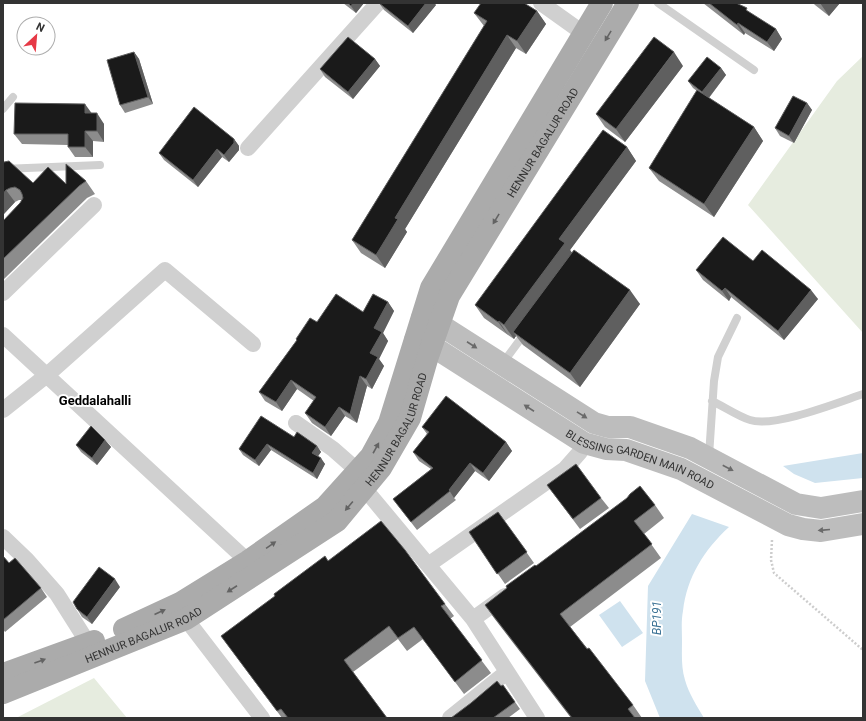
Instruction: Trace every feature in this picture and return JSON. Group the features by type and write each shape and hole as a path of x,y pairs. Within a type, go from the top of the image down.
{"main road":[{"name":"HENNUR BAGALUR ROAD","path":"3,693 183,611 254,566 325,507 361,480 371,456 389,422 423,343 430,321 431,288 602,3"},
{"name":"HENNUR BAGALUR ROAD","path":"430,321 449,296 628,3"},
{"name":"BLESSING GARDEN MAIN ROAD","path":"430,321 502,364 594,423 608,427 630,427 690,448 796,504 821,508 863,501"},
{"name":"BLESSING GARDEN MAIN ROAD","path":"423,343 584,443 606,449 626,450 681,469 788,526 822,531 863,524"},
{"name":"HENNUR BAGALUR ROAD","path":"3,674 112,634 183,611"}],"street":[{"path":"248,148 378,3"},
{"path":"540,3 583,33"},
{"path":"3,293 94,205"},
{"path":"3,410 47,375 165,270 253,344"},
{"path":"3,335 254,566"},
{"path":"296,424 333,449 361,480 473,619 537,718"},
{"path":"428,565 565,468 580,452"},
{"path":"3,537 27,560 57,594 88,643"},
{"path":"473,619 517,587"},
{"path":"183,611 262,718"},
{"path":"450,718 507,672"}],"lane":[{"path":"658,3 754,70"},
{"path":"3,109 13,97"},
{"path":"3,169 100,165"},
{"path":"709,458 712,401 718,357 737,318"},
{"path":"502,364 529,328"},
{"path":"712,401 751,421 767,421 807,413 863,394"}],"path":[{"path":"772,538 771,560 774,573 863,650"}],"shaded area":[{"path":"863,56 863,333 748,205 837,81"},
{"path":"94,678 127,718 16,718"}],"water":[{"path":"863,453 863,478 815,483 794,474 783,466"},
{"name":"BP191","path":"692,514 729,527 712,545 698,565 688,587 682,615 682,660 684,675 691,695 704,718 660,718 645,681 648,586"},
{"path":"620,601 643,633 622,647 599,615"}],"building":[{"path":"379,3 426,3 408,26"},
{"path":"481,3 524,3 537,11 517,41 507,35 395,218 398,219 376,255 352,240 487,21 474,13"},
{"path":"709,3 736,3 747,8 746,10 776,29 767,42 738,23 737,25"},
{"path":"348,37 375,59 348,92 320,69"},
{"path":"654,37 674,52 616,129 596,114"},
{"path":"134,52 148,97 120,105 107,60"},
{"path":"707,57 721,68 702,92 688,81"},
{"path":"697,90 754,127 704,204 649,168"},
{"path":"793,96 807,103 789,136 775,128"},
{"path":"15,103 85,104 85,113 97,113 97,131 85,131 85,147 68,147 68,134 14,134"},
{"path":"194,107 234,139 234,143 224,155 217,149 193,180 159,153"},
{"path":"603,130 627,147 559,239 565,243 504,325 499,321 498,322 475,305"},
{"path":"9,161 33,183 48,167 66,184 66,164 86,181 3,259 3,221 23,198 20,190 15,187 6,190 3,194 3,162"},
{"path":"723,237 753,261 762,250 811,290 778,331 725,288 722,291 696,270"},
{"path":"574,250 630,290 570,373 513,332"},
{"path":"336,294 363,312 373,294 388,302 374,328 382,332 370,353 378,357 366,379 360,376 350,414 339,407 325,427 305,413 316,397 291,380 276,402 259,392 297,340 296,339 310,318 317,322"},
{"path":"446,396 506,442 483,473 470,463 449,490 450,491 411,522 393,499 433,468 413,452 429,432 422,427"},
{"path":"261,416 294,437 297,432 317,446 312,453 321,458 313,473 267,444 255,460 239,449"},
{"path":"91,426 105,440 92,458 76,445"},
{"path":"576,464 601,498 573,519 547,485"},
{"path":"640,486 655,505 634,521 652,544 560,614 587,649 589,648 633,705 628,709 635,718 572,718 485,605 507,588 506,586 535,565 536,566 627,498"},
{"path":"498,512 527,552 497,574 469,532"},
{"path":"381,521 405,550 445,604 441,606 482,660 455,682 414,627 398,638 389,626 344,660 387,718 288,718 281,709 277,711 221,636 275,596 274,594 325,556 328,561"},
{"path":"3,556 9,563 15,558 41,588 3,620"},
{"path":"99,567 115,579 87,617 77,609 73,602"},
{"path":"497,681 501,686 503,685 515,702 493,718 451,718 471,703"}],"district":[{"name":"Geddalahalli","path":"95,400"}]}
